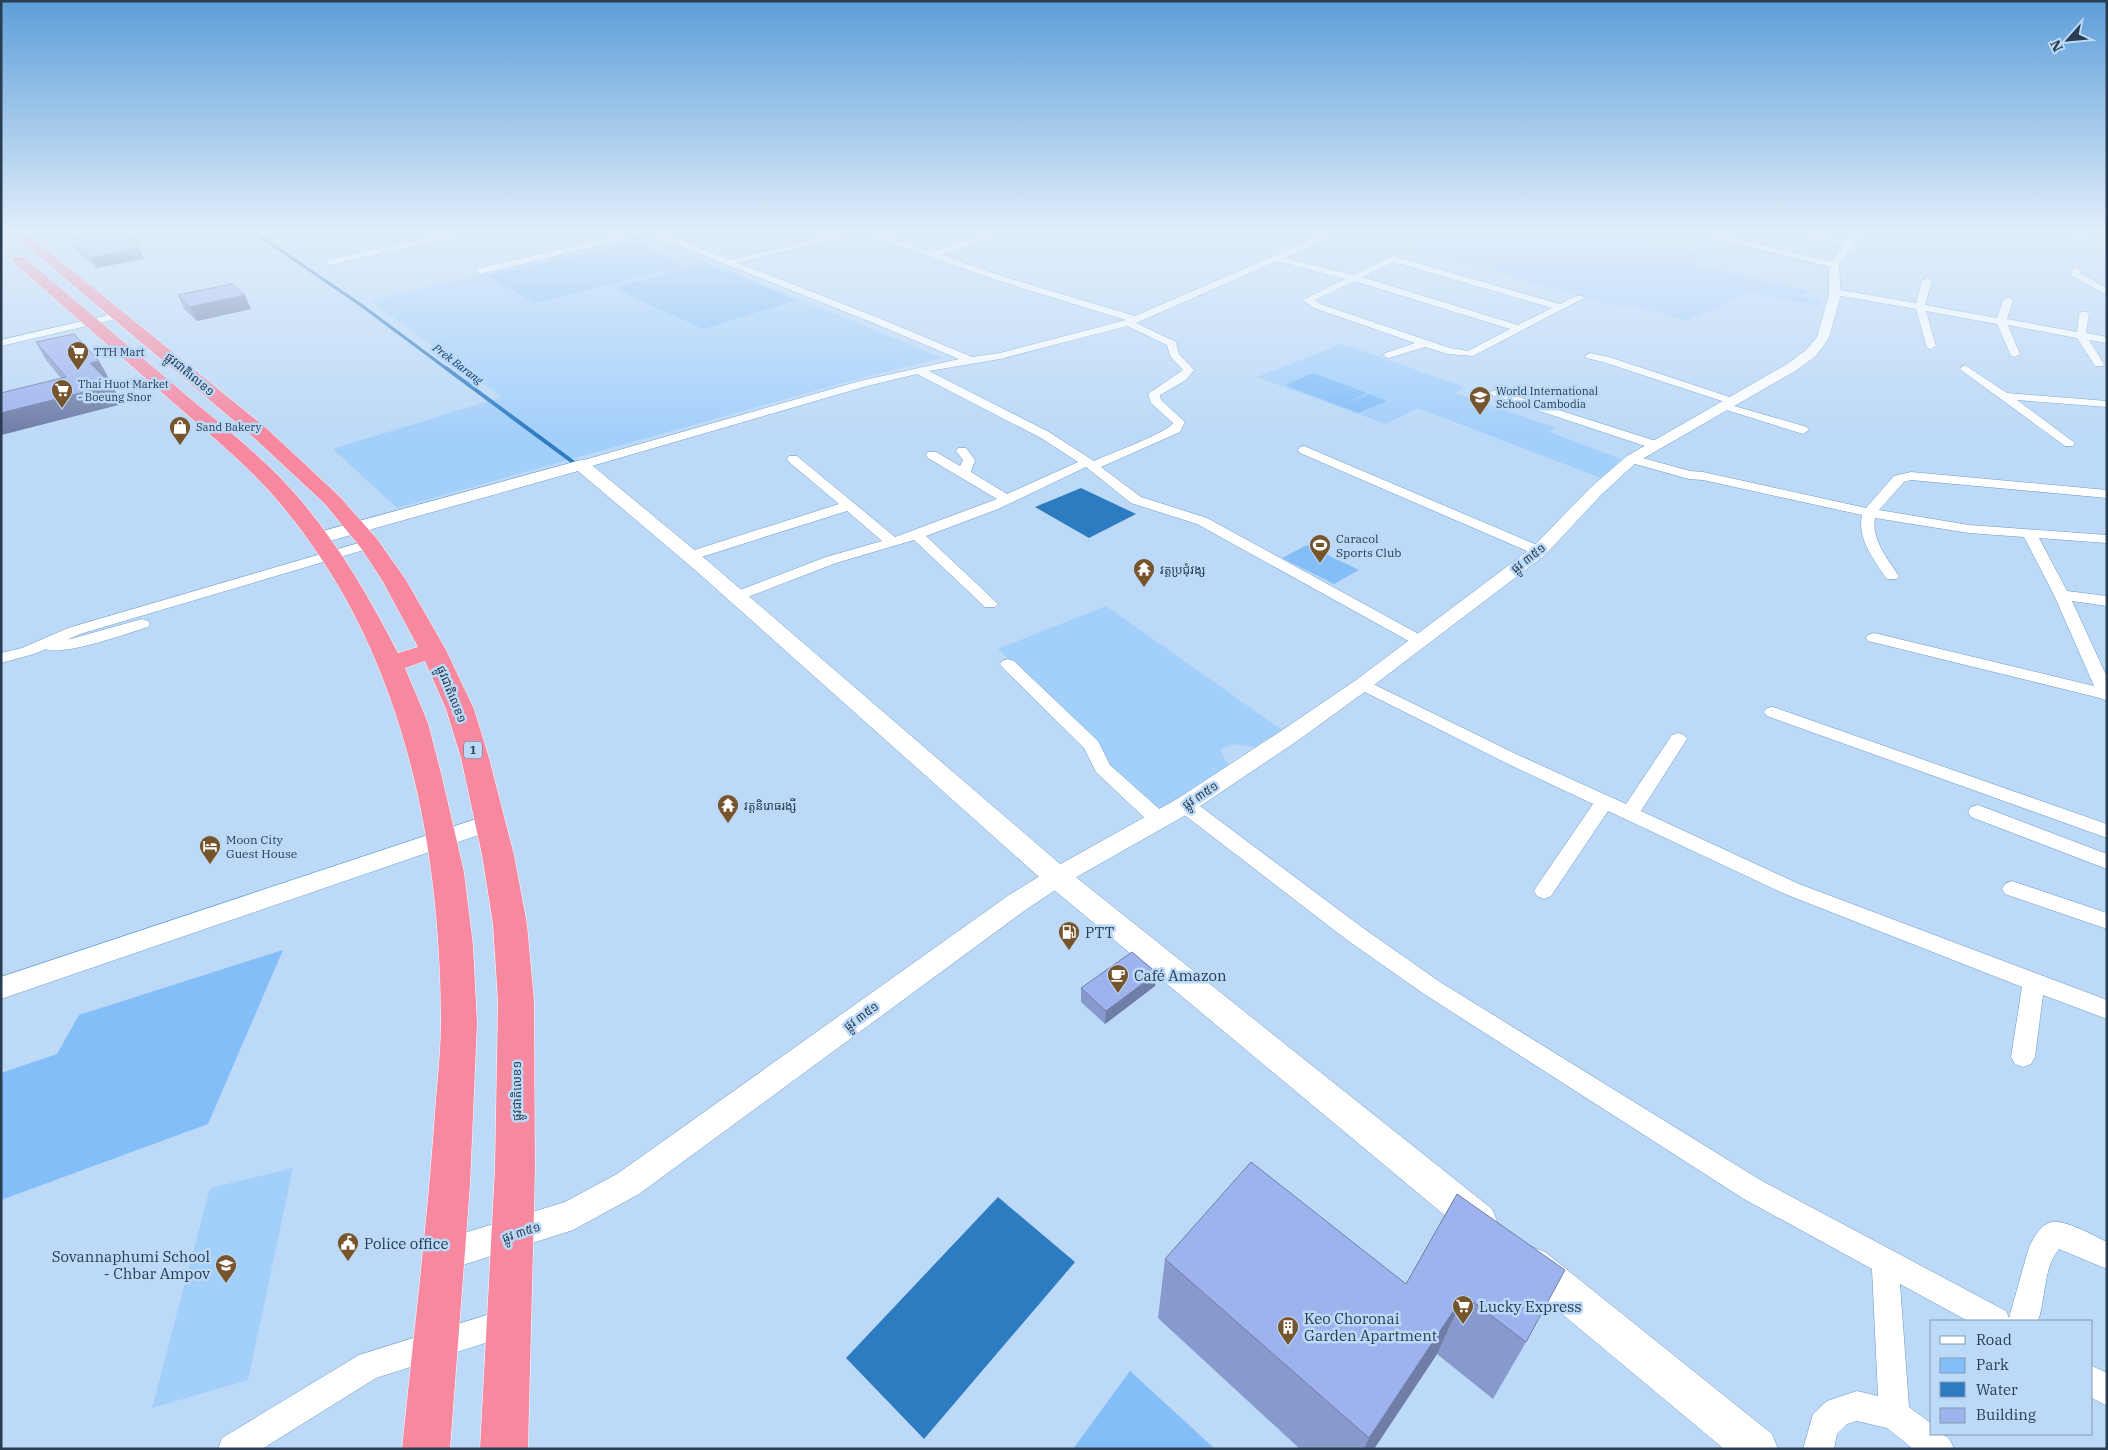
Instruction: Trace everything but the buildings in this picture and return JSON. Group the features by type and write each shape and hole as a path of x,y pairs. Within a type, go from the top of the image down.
{"highway":[{"name":"ផ្លូវជាតិលេខ១","path":"83,301 104,319 268,478 330,553 356,594 391,664 414,723 427,773 448,872 456,945 459,1023 451,1175 426,1449"},
{"name":"ផ្លូវជាតិលេខ១","path":"104,319 258,431 299,467 367,542 394,580 433,650 460,709 476,758 491,822 510,924 516,1000 517,1108 504,1449"},
{"path":"391,664 433,650"}],"main road":[{"path":"330,553 367,542 581,465 737,596 1057,877 1757,1449"}],"street":[{"path":"823,301 973,361"},
{"path":"737,596 831,560 917,536 1176,429 1179,422 1154,401 1154,394 1164,386 1186,375 1189,370 1187,366 1176,358 1172,351 1172,344 1132,322 1068,301"},
{"path":"581,465 855,386 918,370 973,361 1132,322 1182,301"},
{"path":"1309,301 1318,306 1448,351 1469,354 1573,301"},
{"path":"1419,301 1513,330"},
{"path":"1537,301 1559,307"},
{"name":"ផ្លូវ ៣៥១","path":"444,1255 573,1215 628,1184 1018,902 1057,877 1185,805 1292,734 1363,684 1539,551 1596,491 1641,454 1811,353 1823,338 1833,301"},
{"path":"1880,301 2107,340"},
{"path":"1922,301 1920,307 1931,346"},
{"path":"2008,301 2001,322 2015,354"},
{"path":"2084,314 2080,336 2099,364"},
{"path":"1,343 104,319"},
{"path":"1389,355 1426,342"},
{"path":"1590,356 1605,359 1804,430"},
{"path":"1965,368 2069,443"},
{"path":"918,370 1046,435 1090,464 1136,500 1202,521 1420,641"},
{"path":"1496,393 1689,475 1703,476 1869,513 1968,529 2107,539"},
{"path":"2006,396 2107,404"},
{"path":"962,450 969,460 964,473"},
{"path":"1304,450 1539,551"},
{"path":"932,455 1006,499"},
{"path":"793,459 893,544"},
{"path":"1892,576 1874,547 1867,524 1869,513 1900,479 1911,476 2107,494"},
{"path":"690,556 848,506"},
{"path":"2029,533 2062,595 2106,695"},
{"path":"917,536 990,604"},
{"path":"1,658 28,651 77,643 330,553 367,542"},
{"path":"2062,595 2107,601"},
{"path":"1874,638 2106,695"},
{"path":"1008,664 1092,745 1102,768 1158,820"},
{"path":"1363,684 1510,758 1792,889 2107,1010"},
{"path":"1773,712 2107,831"},
{"path":"1629,814 1678,739"},
{"path":"1544,890 1605,802"},
{"path":"1185,805 1355,934 1432,988 1753,1190 1994,1320"},
{"path":"1978,812 2107,862"},
{"path":"1,988 491,822"},
{"path":"2012,888 2107,921"},
{"path":"2023,1058 2034,982"},
{"path":"2024,1320 2036,1267 2043,1247 2054,1234 2079,1242 2107,1256"},
{"path":"1885,1262 1894,1415"},
{"path":"233,1449 369,1365 509,1322"},
{"path":"2093,1382 2107,1391"},
{"path":"1818,1449 1824,1425 1838,1412 1857,1406 1894,1415 1939,1449"}],"shaded area":[{"path":"371,301 804,301 942,358 864,377 397,508 333,449 502,397"},
{"path":"1596,301 1732,301 1687,321 1633,305 1622,308"},
{"path":"1792,301 1822,302 1817,306"},
{"name":"World International School Cambodia","path":"1342,344 1465,387 1455,393 1556,428 1549,432 1621,459 1601,478 1418,408 1386,424 1256,377"},
{"path":"1106,606 1282,730 1255,747 1232,744 1220,750 1228,765 1160,810 1107,765 1100,747 998,649"},
{"name":"Sovannaphumi School - Chbar Ampov","path":"293,1168 248,1380 152,1408 210,1188"}],"green space":[{"path":"531,301 544,301 535,303"},
{"path":"641,301 795,301 703,329"},
{"path":"1313,373 1367,393 1345,404 1369,394 1387,401 1358,413 1285,385"},
{"name":"Caracol Sports Club","path":"1307,545 1359,570 1334,584 1282,558"},
{"path":"283,950 208,1124 1,1200 1,1073 57,1054 79,1015"},
{"path":"1130,1371 1215,1449 1073,1449"}],"water":[{"path":"1081,488 1136,514 1089,538 1035,507"},
{"path":"998,1197 1075,1262 924,1439 846,1358"}],"waterway":[{"name":"Prek Barang","path":"355,301 447,369"},
{"name":"Prek Barang","path":"446,368 573,462"}],"place":[{"name":"TTH Mart","path":"78,371"},
{"name":"Thai Huot Market - Boeung Snor","path":"62,409"},
{"name":"World International School Cambodia","path":"1480,416"},
{"name":"Sand Bakery","path":"180,446"},
{"name":"Caracol Sports Club","path":"1320,564"},
{"name":"វត្តប្រជុំវង្ស","path":"1144,588"},
{"name":"វត្តនិរោធរង្សី","path":"728,824"},
{"name":"Moon City Guest House","path":"210,865"},
{"name":"PTT","path":"1069,951"},
{"name":"Café Amazon","path":"1118,994"},
{"name":"Police office","path":"348,1262"},
{"name":"Sovannaphumi School - Chbar Ampov","path":"226,1284"},
{"name":"Lucky Express","path":"1463,1325"},
{"name":"Keo Choronai Garden Apartment","path":"1288,1346"}]}
